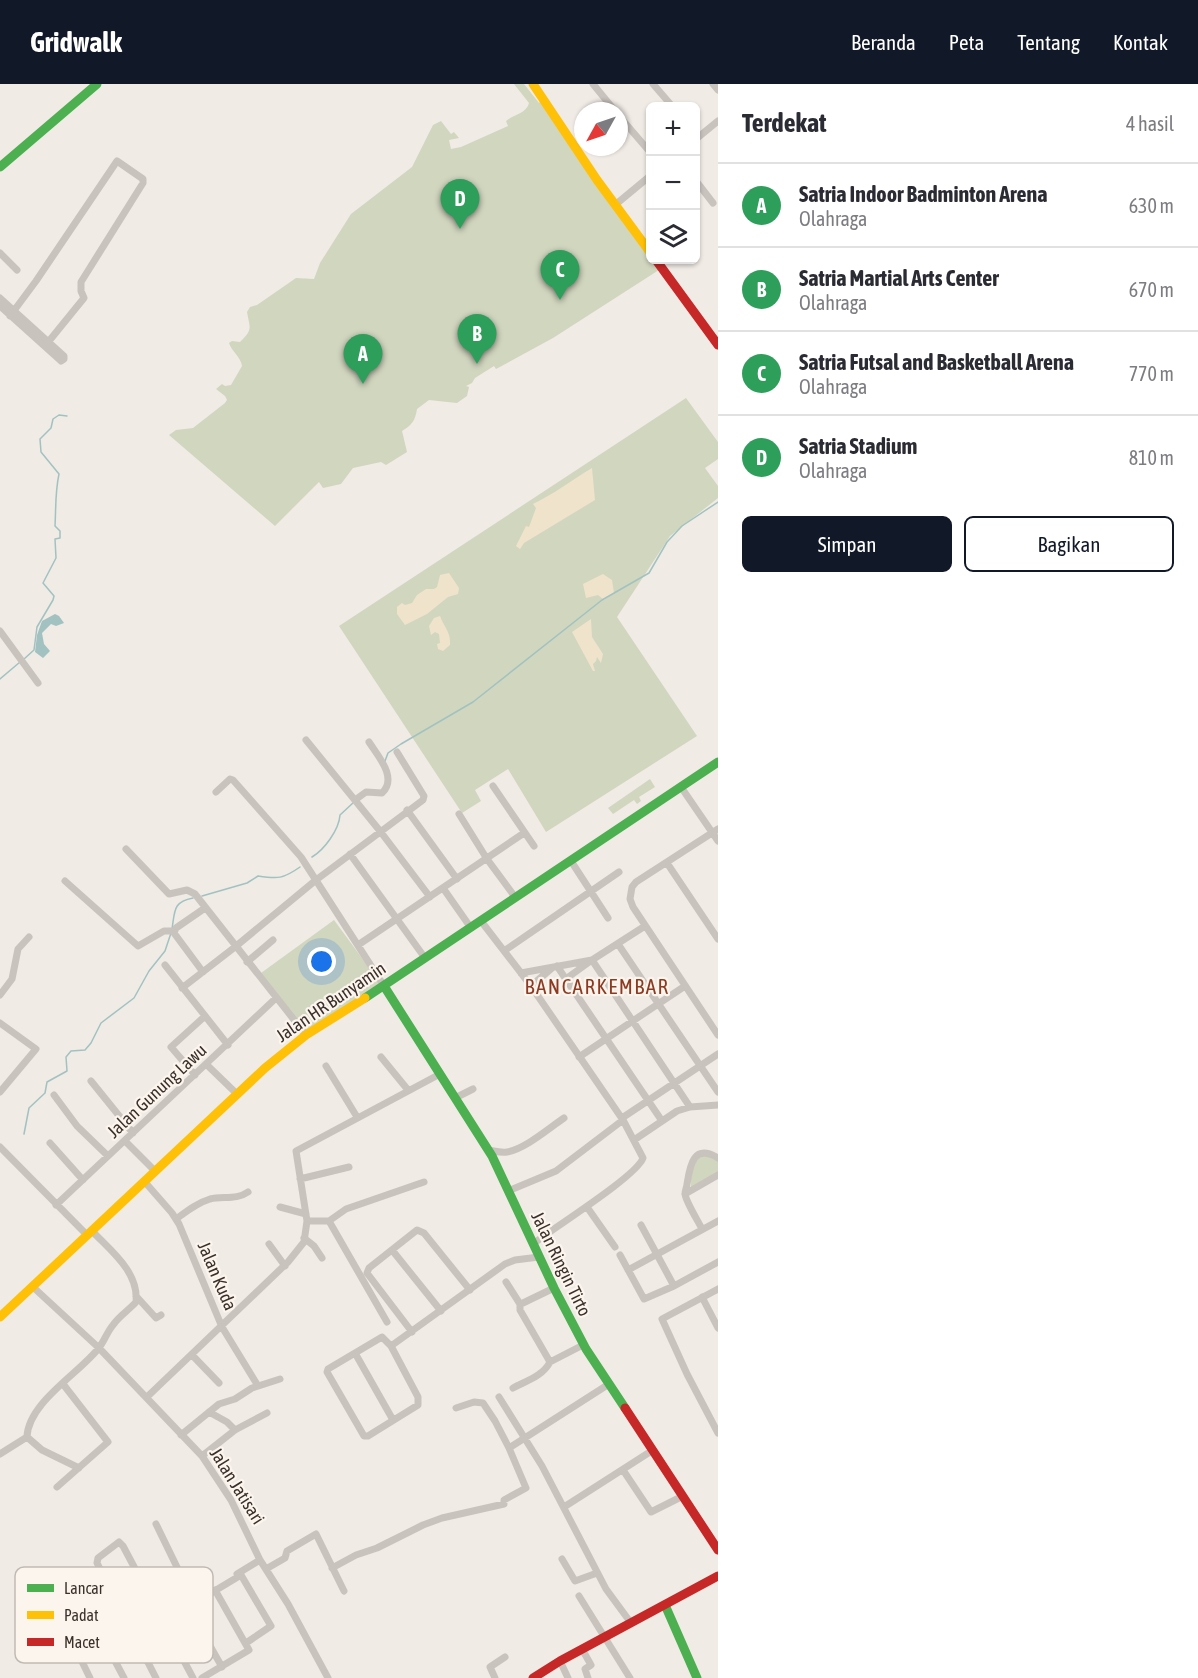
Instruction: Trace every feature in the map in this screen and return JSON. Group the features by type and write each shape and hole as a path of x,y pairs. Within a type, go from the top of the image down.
{"street":[{"path":"0,167 97,84"},
{"path":"533,84 615,205 646,245"},
{"path":"593,84 608,102"},
{"path":"653,84 669,102"},
{"path":"713,84 718,90"},
{"path":"700,134 718,121"},
{"path":"628,126 646,146"},
{"path":"0,298 12,313 47,344 84,298 81,282 143,183 143,179 117,161 12,313"},
{"path":"615,205 646,180"},
{"path":"700,186 713,203"},
{"path":"0,253 17,270"},
{"path":"659,264 718,345"},
{"path":"0,306 12,313"},
{"path":"0,630 38,683"},
{"path":"306,740 430,897"},
{"path":"355,800 366,792 382,793 387,785 388,776 384,765 369,742"},
{"path":"182,988 316,880 423,800 424,796 397,752"},
{"name":"Jalan HR Bunyamin","path":"0,1317 265,1068 306,1035 384,986 718,762"},
{"path":"216,792 230,779 233,780 301,857 384,986"},
{"path":"493,786 534,846"},
{"path":"681,787 715,831 718,841"},
{"path":"407,810 457,879"},
{"path":"459,814 515,897"},
{"path":"715,831 636,882 632,887 631,903 718,1035"},
{"path":"358,945 524,834"},
{"path":"126,849 169,894 191,891 306,1035"},
{"path":"351,854 425,958"},
{"path":"571,861 608,918"},
{"path":"667,863 718,939"},
{"path":"504,951 619,872"},
{"path":"65,881 138,946 164,931 172,931 205,908"},
{"path":"443,888 471,928"},
{"path":"481,921 531,986 622,1119 643,1156 643,1161 625,1178 533,1244"},
{"path":"567,978 645,926"},
{"path":"172,931 202,972"},
{"path":"0,995 12,979 18,949 29,937"},
{"path":"247,962 273,940"},
{"path":"618,944 718,1092"},
{"path":"521,973 592,960"},
{"path":"592,960 690,1107"},
{"path":"165,965 228,1046"},
{"path":"556,966 567,978 662,1121"},
{"path":"531,986 556,966"},
{"name":"Jalan Ringin Tirto","path":"384,986 488,1150 583,1345 718,1550"},
{"path":"579,1057 685,986"},
{"name":"Jalan Gunung Lawu","path":"56,1205 228,1046 276,998"},
{"path":"195,1076 171,1047 204,1017"},
{"path":"0,1023 36,1049 0,1092"},
{"path":"508,1191 556,1171 648,1100 718,1054"},
{"path":"381,1057 408,1090"},
{"path":"207,1065 237,1094"},
{"path":"326,1066 357,1117"},
{"path":"147,1397 222,1327 298,1251 304,1238 306,1218 296,1151 440,1074"},
{"path":"91,1081 133,1133"},
{"path":"455,1098 473,1089"},
{"path":"54,1095 77,1126 108,1156"},
{"path":"634,1140 677,1111 690,1107 718,1105"},
{"path":"488,1150 510,1152 564,1118"},
{"path":"125,1141 155,1172"},
{"path":"50,1143 83,1180"},
{"path":"0,1147 56,1205 126,1268 133,1279 136,1296 136,1302 116,1321 99,1348 32,1417 27,1437 0,1454"},
{"path":"702,1229 685,1194 690,1162 705,1153 718,1158"},
{"path":"300,1179 349,1167"},
{"path":"685,1194 718,1174"},
{"name":"Jalan Kuda","path":"144,1181 176,1219 222,1327 258,1386"},
{"path":"280,1207 306,1218 329,1221 346,1209 424,1182"},
{"path":"176,1219 195,1205 210,1199 238,1197 248,1192"},
{"path":"587,1207 615,1246"},
{"path":"329,1221 387,1322"},
{"path":"628,1270 718,1221"},
{"path":"641,1225 674,1286"},
{"path":"412,1332 367,1273 369,1268 417,1230 420,1230 470,1290"},
{"path":"304,1238 314,1246 322,1258"},
{"path":"269,1244 285,1266"},
{"path":"392,1250 441,1311"},
{"path":"620,1255 644,1299 718,1263"},
{"path":"392,1346 510,1262 539,1257"},
{"path":"506,1282 550,1362"},
{"name":"Jalan Jatisari","path":"33,1287 99,1348 202,1456 231,1500 261,1560 328,1678"},
{"path":"520,1304 554,1288"},
{"path":"717,1428 687,1374 662,1319 718,1288"},
{"path":"136,1296 156,1317 161,1316"},
{"path":"702,1297 718,1328"},
{"path":"382,1337 392,1346 418,1397 415,1408 368,1436 364,1436 328,1374 328,1369 355,1353 382,1337"},
{"path":"513,1388 536,1377 547,1368 550,1362 583,1345"},
{"path":"355,1353 393,1420"},
{"path":"192,1355 219,1383"},
{"path":"181,1435 219,1404 235,1399 258,1386 280,1379"},
{"path":"57,1487 108,1442 63,1383"},
{"path":"509,1448 609,1384"},
{"path":"499,1397 564,1508 597,1573 631,1623"},
{"path":"332,1568 356,1555 377,1548 441,1518 504,1503 504,1500 526,1488 509,1448 483,1403 470,1403 456,1408"},
{"path":"209,1412 235,1430"},
{"path":"202,1456 235,1430 267,1413"},
{"path":"27,1437 42,1450 79,1468"},
{"path":"564,1508 654,1450"},
{"path":"623,1470 651,1512 683,1496"},
{"path":"156,1524 177,1567"},
{"path":"266,1569 286,1557 286,1551 315,1534 344,1591"},
{"path":"100,1567 98,1558 116,1543 123,1546 134,1567"},
{"path":"562,1559 575,1581 597,1573"},
{"path":"213,1588 261,1560"},
{"path":"202,1678 248,1652 249,1649 246,1644 215,1590 241,1575 271,1626 246,1644"},
{"path":"533,1678 560,1661 718,1576"},
{"path":"579,1596 630,1678"},
{"path":"665,1605 697,1678"},
{"path":"582,1649 591,1665 585,1669 588,1678"},
{"path":"213,1651 222,1667"},
{"path":"495,1678 490,1667 505,1658"},
{"path":"560,1661 568,1678"},
{"path":"83,1663 90,1678"},
{"path":"116,1663 124,1678"},
{"path":"146,1663 152,1677"},
{"path":"184,1663 192,1678"}],"green space":[{"path":"514,84 524,84 539,103 542,100 574,146 574,156 581,156 646,248 646,264 658,264 662,268 553,338 496,369 494,366 475,378 466,386 469,387 467,396 457,403 429,400 417,409 412,422 402,431 407,452 386,465 381,462 353,468 341,484 323,488 319,482 275,526 169,435 176,430 193,428 225,403 227,400 225,396 216,389 222,384 231,385 242,366 229,343 240,342 249,331 247,312 250,307 257,305 296,278 314,279 320,263 351,214 412,167 433,125 441,121 451,134 454,132 459,138 449,140 451,149 461,147 508,126 506,121 523,112 529,103"},
{"path":"686,398 718,442 718,459 705,468 718,486 718,498 670,536 617,617 697,736 546,832 508,769 475,790 481,801 462,813 339,626"},
{"path":"650,779 655,787 639,797 641,801 637,804 634,800 613,814 608,808"},
{"path":"334,920 381,984 307,1037 261,973"},
{"path":"702,1156 718,1161 718,1172 691,1188 692,1166"}],"sand":[{"path":"592,468 595,500 524,543 520,549 516,546 526,526 529,527 536,508 533,504"},
{"path":"449,573 459,588 458,594 448,597 427,614 405,625 397,614 397,607 402,603 405,605 412,603 417,595 426,589 434,589 437,587 440,575"},
{"path":"603,574 612,580 614,593 604,600 598,595 586,598 583,584"},
{"path":"440,616 450,640 450,645 443,651 438,649 439,634 435,632 431,635 429,626 434,618"},
{"path":"591,619 592,637 603,654 601,663 597,657 593,664 595,671 572,632"}],"water":[{"path":"55,614 64,623 56,626 51,624 42,633 44,644 50,651 43,658 35,652 37,635 42,621"}],"waterway":[{"path":"24,659 34,650 37,627 53,600 54,596 43,583 56,558 55,539 60,538 60,531 55,526 59,474 41,452 40,439 51,428 53,419 59,415 67,416"},
{"path":"385,761 388,753 401,744 473,702 602,600 649,573 667,542 682,526 718,502"},
{"path":"0,679 20,662"},
{"path":"312,857 326,845 337,827 340,815 354,802"},
{"path":"202,896 247,883 258,876 276,878 285,876 300,867"},
{"path":"172,929 178,905 193,898"},
{"path":"24,1134 29,1108 45,1093 47,1082 67,1071 66,1057 71,1051 85,1050 101,1023 134,998 149,971 165,951 171,933"}],"traffic: fast":[{"path":"0,167 97,84"},
{"path":"365,998 718,762"},
{"path":"384,986 492,1156 554,1288 586,1349 625,1408"},
{"path":"665,1605 697,1678"}],"traffic: slow":[{"path":"533,84 597,180 646,247"},
{"path":"0,1317 265,1068 306,1035 365,998"}],"traffic: jam":[{"path":"659,264 718,345"},
{"path":"625,1408 718,1550"},
{"path":"533,1678 560,1661 718,1576"}],"place":[{"name":"Satria Stadium","path":"460,229"},
{"name":"Satria Futsal and Basketball Arena","path":"560,300"},
{"name":"Satria Martial Arts Center","path":"477,364"},
{"name":"Satria Indoor Badminton Arena","path":"363,384"}],"district":[{"name":"BANCARKEMBAR","path":"597,987"}]}
